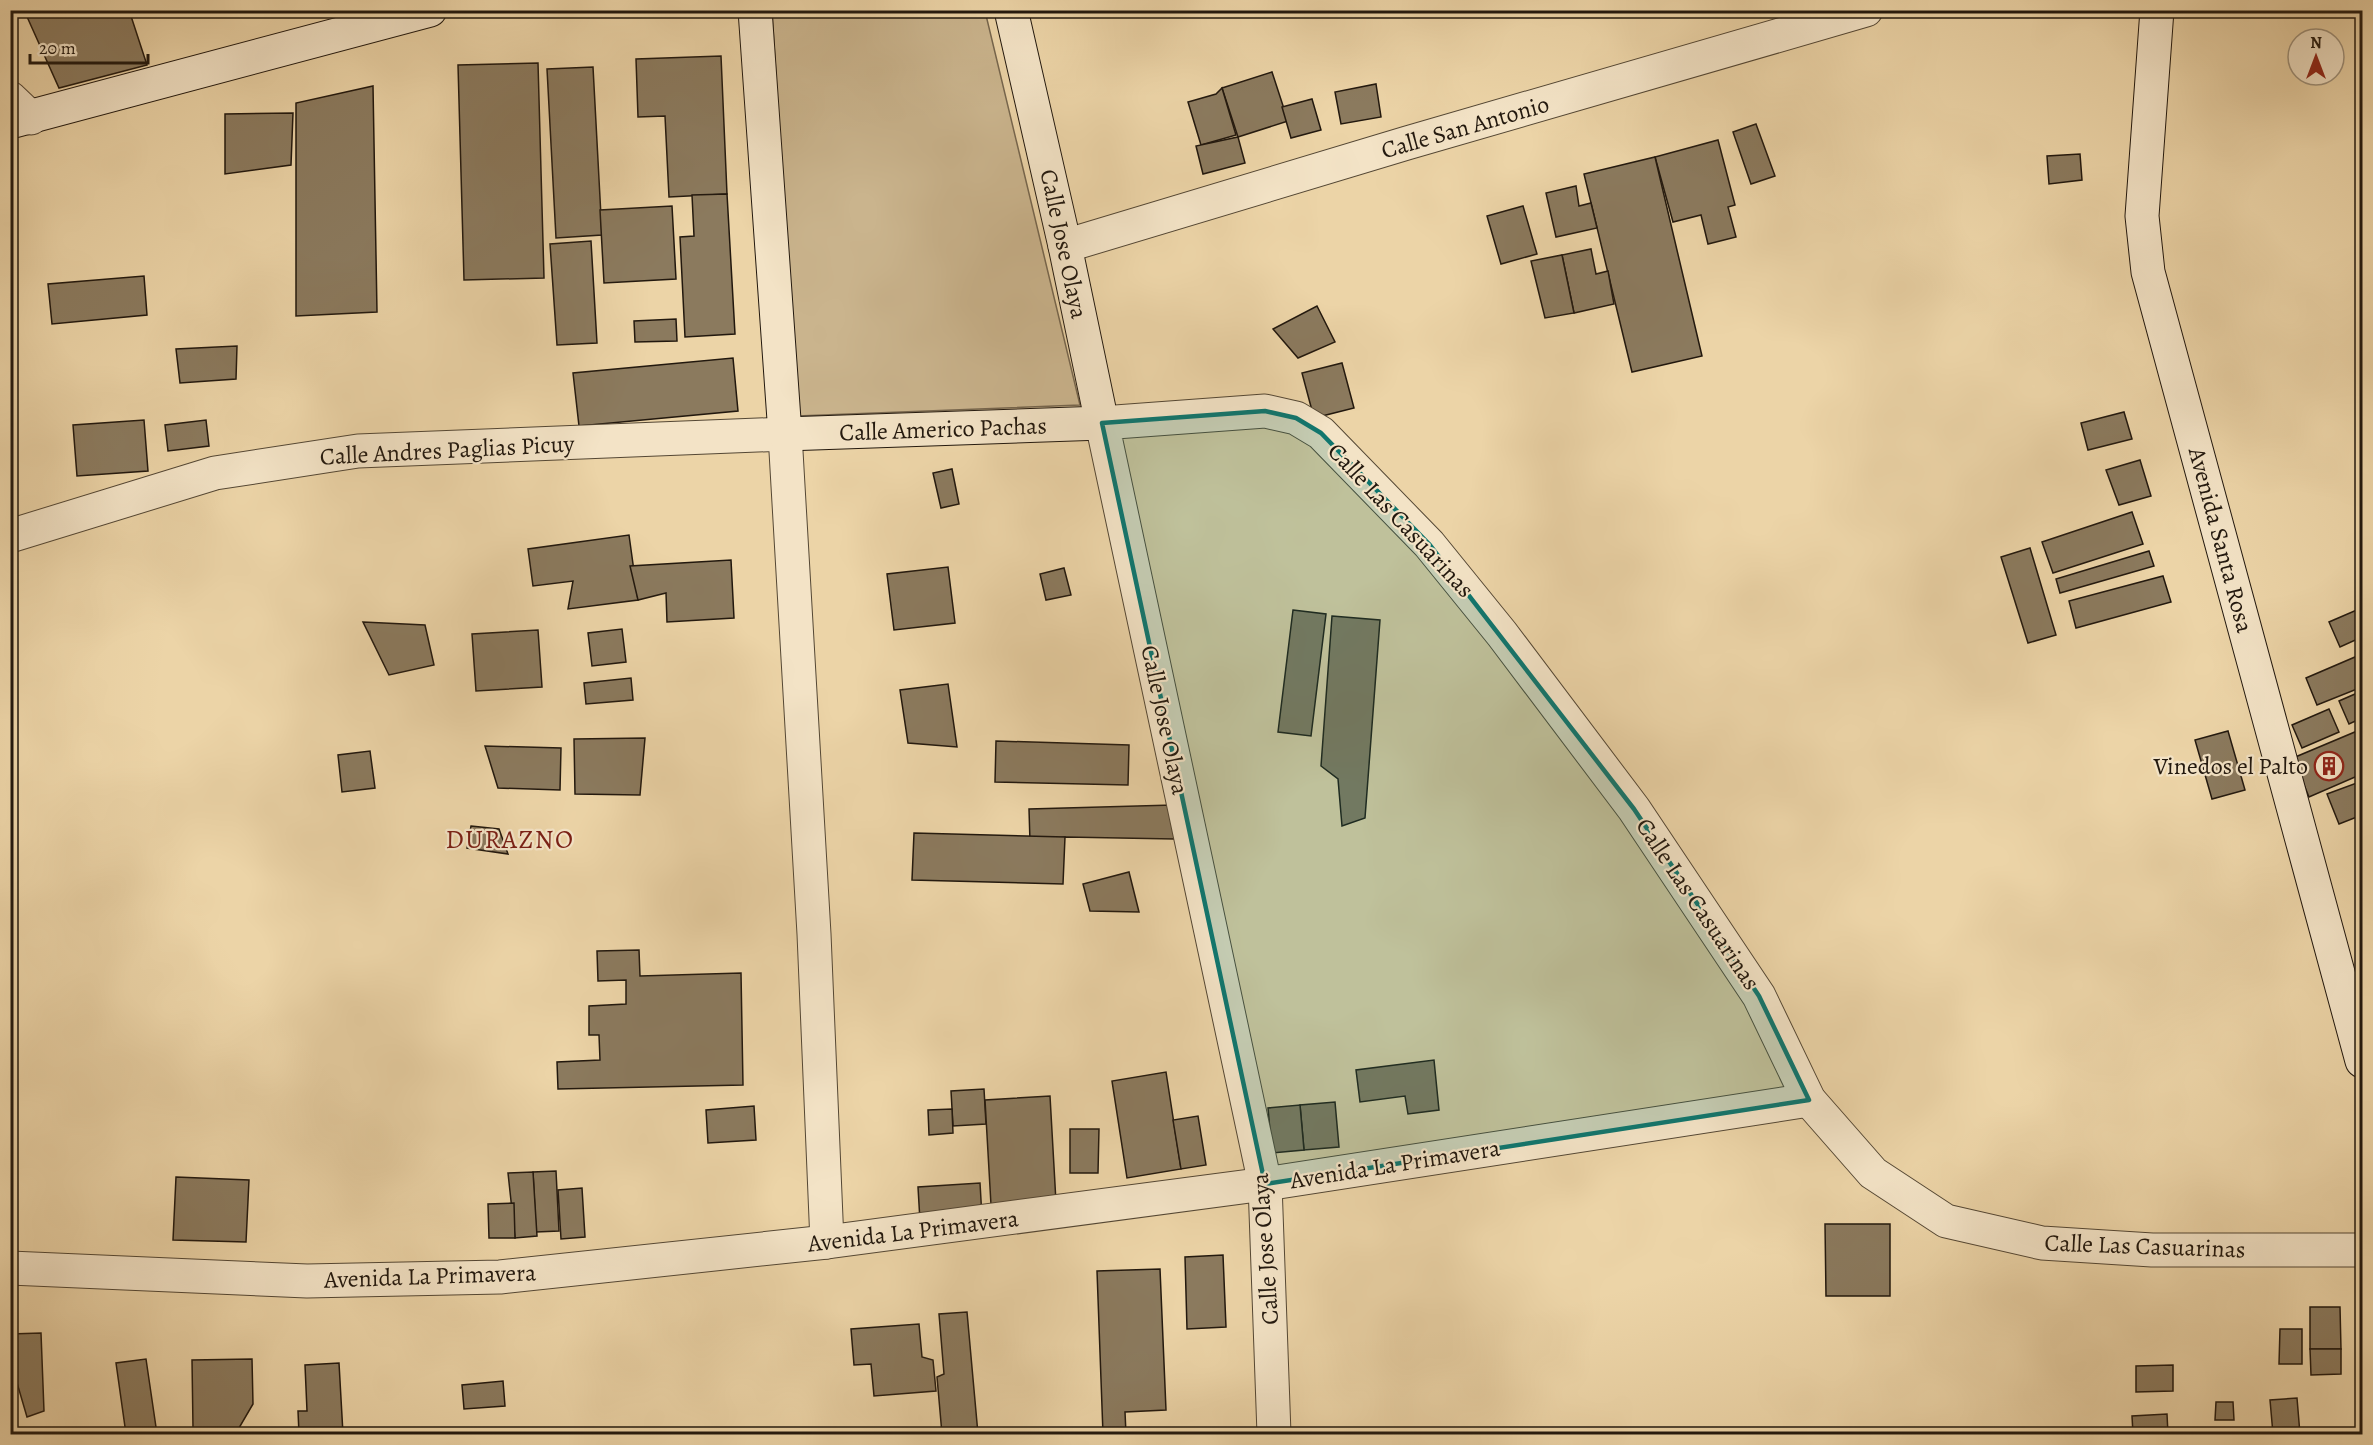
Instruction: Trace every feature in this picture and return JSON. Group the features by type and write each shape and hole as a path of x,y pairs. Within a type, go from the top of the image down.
{"street":[{"path":"17,113 430,10"},
{"path":"755,10 785,434 813,922 827,1242"},
{"name":"Calle Jose Olaya","path":"1011,10 1065,246 1264,1184 1274,1434"},
{"name":"Calle San Antonio","path":"1065,246 1407,143 1866,10"},
{"name":"Avenida Santa Rosa","path":"2157,10 2142,216 2148,272 2362,1061"},
{"name":"Calle Las Casuarinas","path":"1102,423 1265,411 1296,418 1321,433 1429,544 1502,634 1634,808 1760,996 1809,1100 1872,1173 1946,1221 2042,1243 2152,1250 2362,1250"},
{"name":"Calle Americo Pachas","path":"785,434 1102,423"},
{"name":"Calle Andres Paglias Picuy","path":"10,536 215,473 358,451 785,434"},
{"name":"Avenida La Primavera","path":"10,1268 307,1281 500,1277 827,1242 1264,1184 1809,1100"}],"highlighted area":[{"path":"1265,411 1296,418 1321,433 1429,544 1634,809 1759,996 1809,1100 1265,1184 1102,423"}],"shaded area":[{"path":"772,11 985,11 1080,405 797,416"}],"building":[{"path":"24,10 129,10 147,65 59,88"},
{"path":"1776,10 1813,10 1779,19"},
{"path":"721,56 727,194 669,197 665,116 638,117 636,59"},
{"path":"538,63 544,278 464,280 458,65"},
{"path":"593,67 602,235 556,238 547,69"},
{"path":"1272,72 1288,121 1238,137 1222,88"},
{"path":"1376,84 1381,117 1341,124 1335,92"},
{"path":"373,86 377,312 296,316 296,103"},
{"path":"1222,88 1236,135 1201,145 1188,102 1216,94"},
{"path":"1312,99 1321,130 1291,138 1282,107"},
{"path":"293,113 291,165 225,174 225,114"},
{"path":"1756,124 1775,176 1751,184 1733,132"},
{"path":"1238,137 1245,163 1203,174 1196,146"},
{"path":"1718,140 1735,205 1728,207 1736,237 1708,244 1701,215 1673,222 1655,157"},
{"path":"2080,154 2082,180 2049,184 2047,156"},
{"path":"1655,157 1702,356 1632,372 1584,174"},
{"path":"1576,186 1579,206 1591,203 1597,228 1556,237 1546,193"},
{"path":"727,194 735,334 685,337 680,237 694,236 692,195"},
{"path":"672,206 676,279 604,283 600,210"},
{"path":"1523,206 1537,254 1501,264 1487,216"},
{"path":"591,241 597,343 557,345 550,244"},
{"path":"1591,249 1596,274 1608,271 1614,304 1574,313 1562,255"},
{"path":"1562,255 1574,313 1545,318 1531,261"},
{"path":"144,276 147,315 52,324 48,284"},
{"path":"1317,306 1335,342 1298,358 1273,329"},
{"path":"676,319 677,341 635,342 634,321"},
{"path":"237,346 236,379 180,383 176,349"},
{"path":"733,358 738,411 579,426 573,373"},
{"path":"1342,363 1354,408 1314,418 1302,373"},
{"path":"2124,412 2132,439 2088,450 2081,423"},
{"path":"144,420 148,471 77,476 73,425"},
{"path":"206,420 209,446 168,451 165,425"},
{"path":"2140,460 2151,496 2119,505 2106,470"},
{"path":"952,469 959,504 941,508 933,473"},
{"path":"2132,512 2143,544 2053,573 2042,542"},
{"path":"629,535 638,600 568,609 573,581 533,586 528,549"},
{"path":"2030,548 2056,635 2028,643 2001,557"},
{"path":"2149,551 2154,566 2060,593 2056,579"},
{"path":"731,560 734,618 667,622 666,593 638,600 630,566"},
{"path":"948,567 955,623 894,630 887,574"},
{"path":"1064,568 1071,595 1046,600 1040,574"},
{"path":"2163,576 2171,602 2076,628 2069,601"},
{"path":"2359,609 2362,618 2362,637 2340,647 2329,622"},
{"path":"1293,610 1326,614 1311,736 1278,732"},
{"path":"1332,616 1380,620 1365,818 1342,826 1338,779 1321,766"},
{"path":"363,622 425,625 434,665 389,675"},
{"path":"622,629 626,662 592,666 588,633"},
{"path":"538,630 542,687 476,691 472,634"},
{"path":"2362,654 2362,687 2317,705 2306,678"},
{"path":"631,678 633,700 586,704 584,683"},
{"path":"948,684 957,747 908,743 900,690"},
{"path":"2362,691 2362,718 2349,724 2339,701"},
{"path":"2329,709 2339,732 2302,748 2292,725"},
{"name":"Vinedos el Palto","path":"2362,729 2362,774 2309,797 2293,758"},
{"path":"2228,731 2245,790 2212,799 2195,740"},
{"path":"645,738 640,795 575,794 574,739"},
{"path":"996,741 1129,745 1128,785 995,782"},
{"path":"485,746 561,748 560,790 498,788"},
{"path":"370,751 375,788 342,792 338,755"},
{"path":"2362,781 2362,815 2339,824 2327,794"},
{"path":"1173,805 1174,839 1065,837 1030,842 1029,809"},
{"path":"471,826 499,829 508,854 467,848"},
{"path":"914,833 1065,837 1063,884 912,880"},
{"path":"1129,872 1139,912 1090,911 1083,884"},
{"path":"639,950 640,976 741,973 743,1085 558,1089 557,1062 600,1060 599,1035 589,1035 589,1006 626,1004 626,980 598,981 597,951"},
{"path":"1434,1060 1439,1110 1408,1114 1405,1096 1360,1102 1356,1070"},
{"path":"1166,1072 1181,1169 1127,1178 1112,1081"},
{"path":"984,1089 986,1124 953,1126 951,1091"},
{"path":"1050,1096 1056,1202 991,1205 985,1100"},
{"path":"1335,1102 1339,1147 1304,1150 1300,1105"},
{"path":"1300,1105 1304,1150 1272,1153 1268,1108"},
{"path":"754,1106 756,1140 708,1143 706,1110"},
{"path":"952,1109 953,1133 929,1135 928,1110"},
{"path":"1198,1116 1206,1165 1181,1169 1173,1120"},
{"path":"1070,1129 1099,1129 1098,1173 1070,1173"},
{"path":"556,1171 559,1231 536,1232 533,1172"},
{"path":"533,1172 537,1236 515,1238 508,1173"},
{"path":"176,1177 249,1180 246,1242 173,1240"},
{"path":"980,1183 982,1217 920,1221 918,1187"},
{"path":"582,1188 585,1237 561,1239 558,1190"},
{"path":"514,1203 515,1238 489,1238 488,1204"},
{"path":"1825,1224 1890,1224 1890,1296 1826,1296"},
{"path":"1223,1255 1226,1327 1187,1329 1185,1257"},
{"path":"1160,1269 1166,1410 1125,1412 1126,1434 1103,1434 1097,1271"},
{"path":"2310,1307 2340,1307 2341,1349 2310,1349"},
{"path":"967,1312 978,1434 942,1434 937,1377 944,1374 939,1314"},
{"path":"919,1324 922,1357 933,1360 936,1391 874,1396 871,1364 854,1365 851,1329"},
{"path":"2280,1329 2302,1329 2302,1364 2279,1364"},
{"path":"41,1333 44,1411 27,1417 10,1359 10,1334"},
{"path":"2310,1349 2341,1349 2341,1374 2311,1375"},
{"path":"146,1359 157,1434 126,1434 116,1363"},
{"path":"252,1359 253,1404 239,1428 193,1428 192,1360"},
{"path":"339,1363 343,1434 299,1434 298,1411 307,1411 305,1365"},
{"path":"2173,1365 2173,1391 2136,1392 2136,1366"},
{"path":"503,1381 505,1406 464,1409 462,1385"},
{"path":"2297,1398 2300,1434 2273,1434 2270,1400"},
{"path":"2216,1402 2233,1402 2234,1420 2215,1420"},
{"path":"2167,1414 2168,1434 2133,1434 2132,1416"},
{"path":"924,1429 925,1434 892,1434 892,1432"}],"place":[{"name":"Vinedos el Palto","path":"2329,766"}],"district":[{"name":"DURAZNO","path":"510,839"}]}
